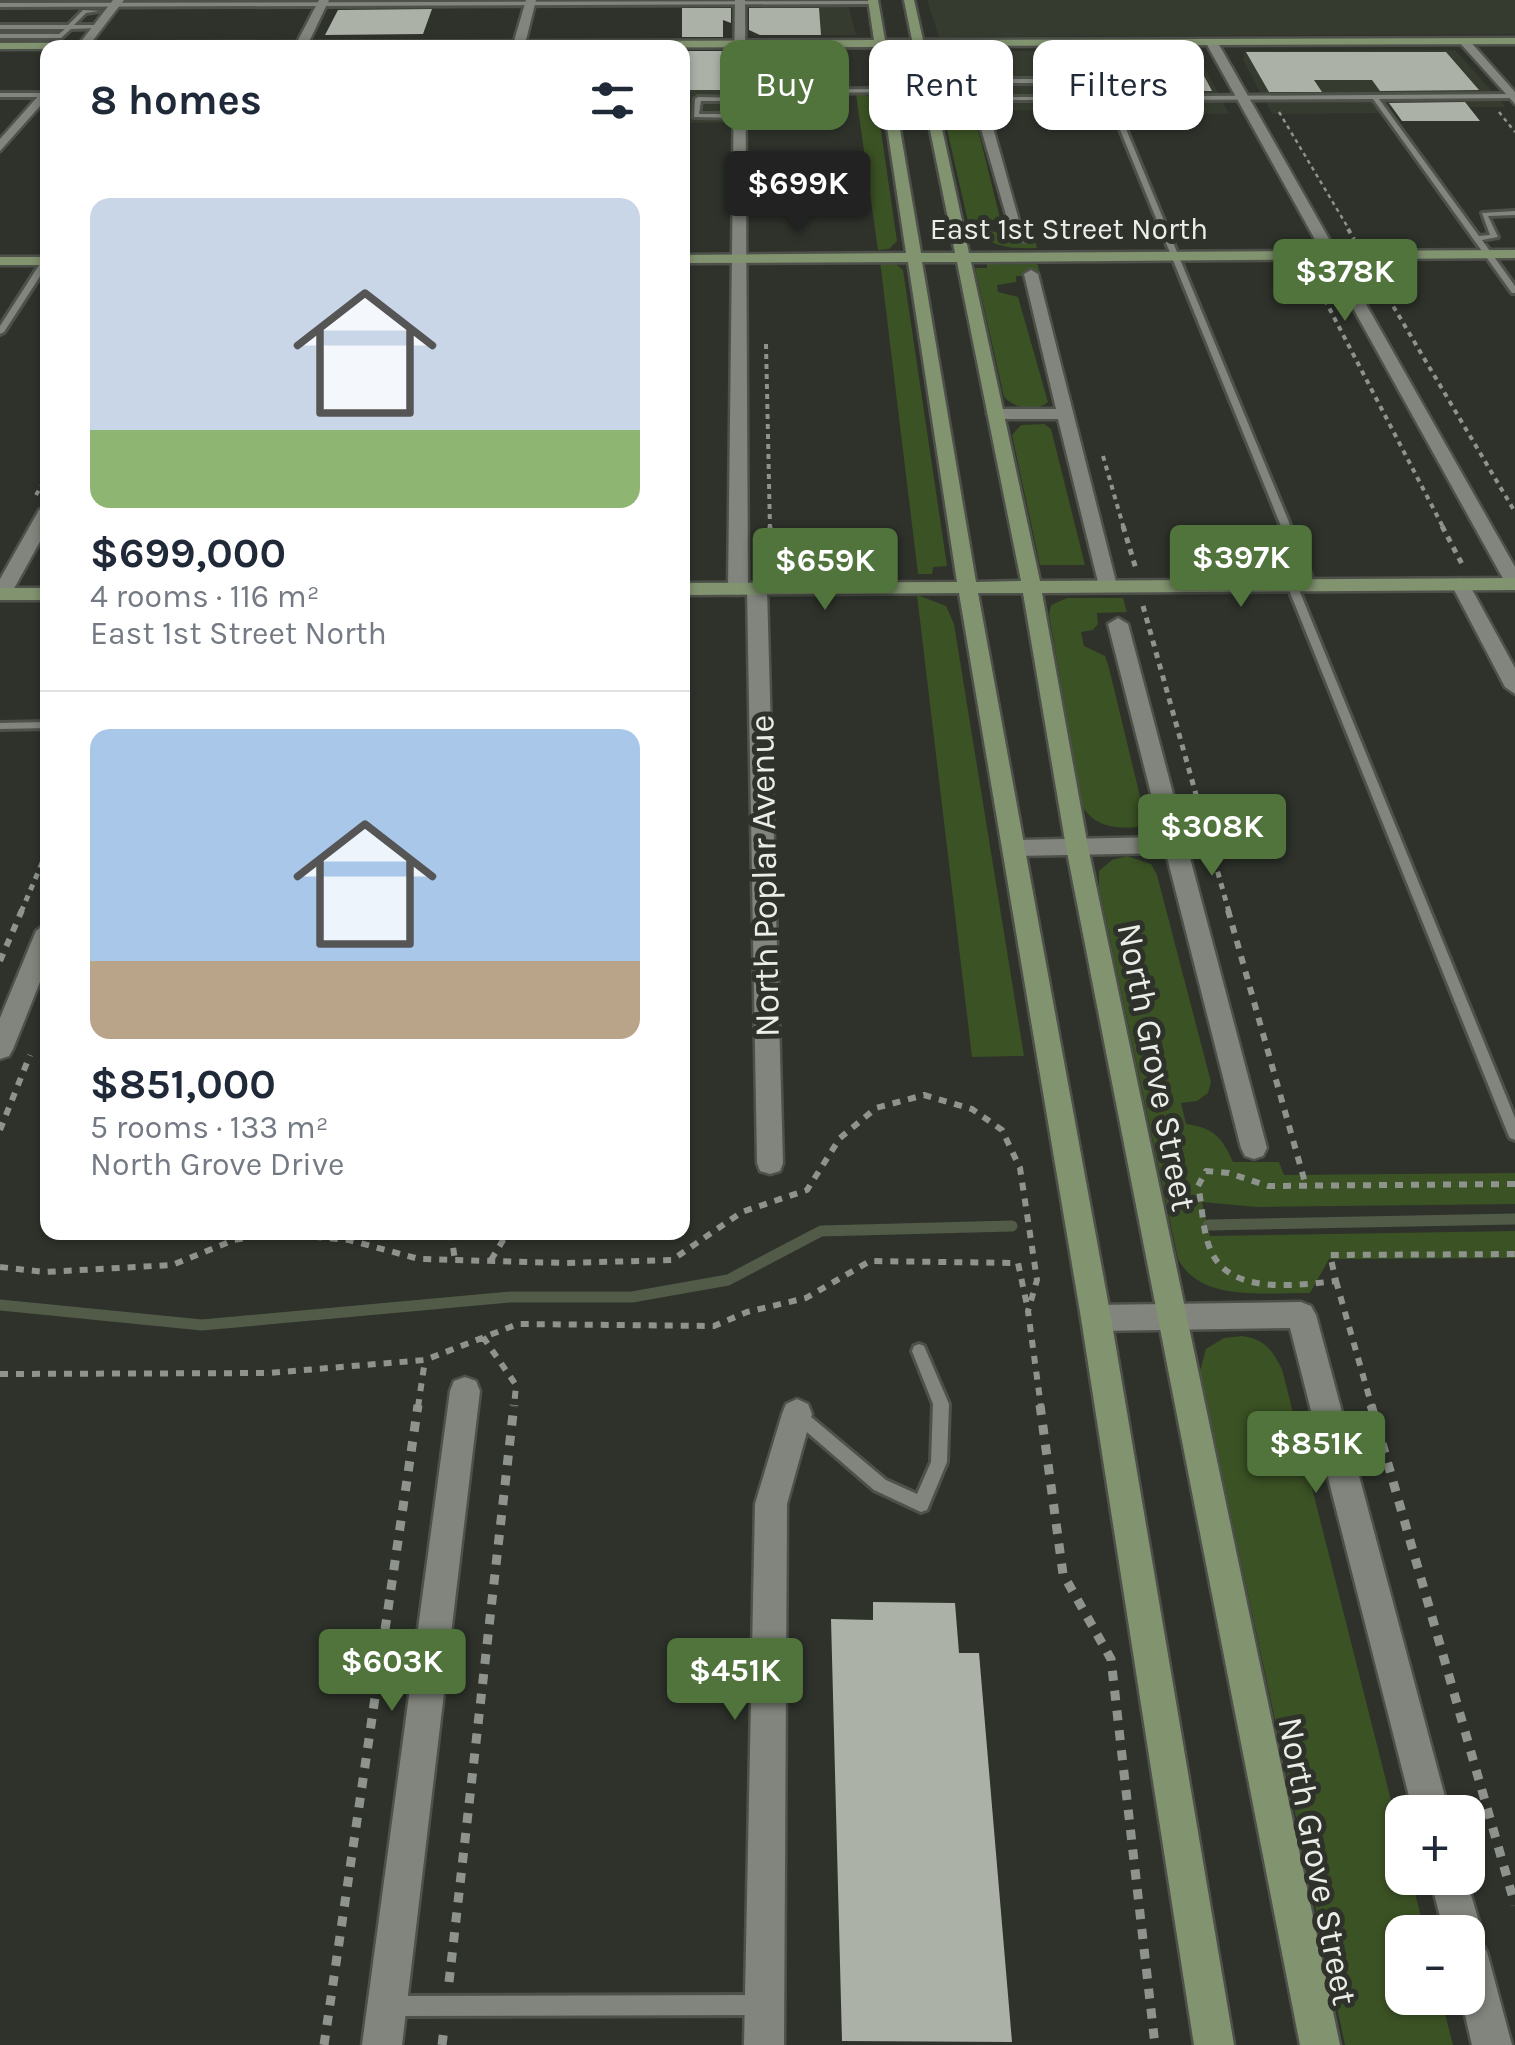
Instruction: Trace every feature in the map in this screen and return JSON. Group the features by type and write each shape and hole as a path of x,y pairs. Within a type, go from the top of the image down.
{"street":[{"name":"North Grove Street","path":"908,0 916,40"},
{"name":"North Poplar Avenue","path":"740,1 740,40"},
{"path":"873,1 879,40"},
{"path":"303,40 322,2"},
{"path":"520,40 530,2"},
{"path":"87,40 115,5"},
{"path":"1464,41 1514,97"},
{"path":"1013,43 1515,41"},
{"path":"1212,42 1515,584"},
{"path":"690,45 720,44"},
{"path":"0,46 40,46"},
{"path":"0,148 40,98"},
{"name":"North Poplar Avenue","path":"738,130 738,258 755,583 770,1163"},
{"path":"893,130 967,588 1096,1318 1214,2045"},
{"name":"North Grove Street","path":"934,130 1032,587 1077,847 1320,2045"},
{"path":"984,130 1020,239"},
{"path":"954,222 974,240 1028,265 1108,586"},
{"name":"East 1st Street North","path":"690,259 962,258 1028,265 1174,256 1515,254"},
{"path":"0,262 40,261"},
{"path":"995,414 1066,414"},
{"path":"40,524 1,594 40,594"},
{"path":"690,588 755,583 967,588 1301,585 1462,575 1515,584"},
{"path":"1462,575 1515,687"},
{"path":"1118,624 1254,1148"},
{"path":"1013,848 1176,845"},
{"path":"0,1048 40,951"},
{"path":"1096,1318 1301,1315 1427,1795"},
{"path":"382,2045 465,1391"},
{"path":"764,2045 771,1504 797,1414"},
{"path":"1484,2015 1492,2045"}],"lane":[{"path":"0,5 87,8 322,2 873,1"},
{"path":"0,36 39,31 61,36 87,8"},
{"path":"0,27 39,31 97,27"},
{"path":"0,95 40,92"},
{"path":"1376,97 1515,291"},
{"path":"1204,98 1514,97"},
{"path":"698,99 738,102 696,116 698,99"},
{"path":"1123,130 1515,1134"},
{"path":"1479,238 1494,238 1484,214 1515,213"},
{"path":"0,332 40,272"},
{"path":"0,726 40,725"},
{"path":"797,1414 880,1485 921,1504 939,1462 941,1404 919,1351"},
{"path":"387,2006 764,2006"}],"path":[{"path":"1270,98 1515,512"},
{"path":"1302,255 1462,575"},
{"path":"755,583 765,326"},
{"path":"1143,605 1306,1186"},
{"path":"0,961 40,868"},
{"path":"0,1130 34,1046"},
{"path":"1336,1281 1309,1284 1245,1280 1222,1268 1212,1254 1198,1186 1206,1171 1229,1173 1268,1186 1515,1184"},
{"path":"452,1240 456,1260"},
{"path":"490,1261 503,1240"},
{"path":"1515,1254 1330,1255 1515,1904"},
{"path":"0,1374 269,1373 425,1360 518,1324 714,1326 747,1312 806,1298 870,1260 1018,1263 1028,1311"},
{"path":"442,2045 516,1384 483,1338"},
{"path":"324,2045 425,1360"}],"shaded area":[{"path":"752,0 847,0 856,35 754,35"},
{"path":"927,0 1515,0 1515,34 939,37"},
{"path":"1455,50 1506,107 1384,107 1382,113 1272,114 1243,60 1245,51"},
{"path":"1013,51 1033,51 1033,111 1013,110"},
{"path":"690,53 720,53 720,123 690,123"},
{"path":"1204,66 1229,114 1204,114"}],"green space":[{"path":"856,94 869,96 869,130 881,130 897,241 889,249 878,250"},
{"path":"947,130 978,130 1000,218 983,223 984,230 1002,233 1009,240 1035,240 1037,248 1000,245 969,226"},
{"path":"880,261 894,262 903,270 947,566 933,567 932,574 918,574"},
{"path":"987,263 1037,263 1041,276 1016,276 1016,282 997,285 998,292 1018,297 1048,402 1037,408 1020,407 1004,397 975,268 987,268"},
{"path":"1044,424 1051,429 1085,565 1040,565 1012,435 1021,425"},
{"path":"917,595 946,606 954,624 1024,1056 972,1057"},
{"path":"1067,598 1123,598 1127,612 1097,613 1098,624 1093,630 1081,632 1084,646 1105,656 1109,668 1145,817 1137,827 1105,825 1082,806 1049,614 1051,605"},
{"path":"1127,856 1151,864 1157,875 1211,1082 1208,1093 1197,1101 1181,1103 1186,1124 1216,1135 1233,1162 1279,1162 1284,1175 1515,1173 1515,1204 1257,1207 1202,1202 1210,1236 1515,1231 1515,1258 1329,1259 1310,1293 1236,1292 1202,1283 1188,1273 1178,1259 1099,887 1099,871 1112,860"},
{"path":"1242,1336 1256,1340 1266,1346 1282,1369 1390,1795 1385,1795 1385,1895 1415,1895 1421,1915 1385,1915 1385,2015 1445,2015 1453,2045 1345,2045 1200,1371 1206,1349 1224,1338"}],"building":[{"path":"682,8 731,8 731,23 723,20 723,37 682,37"},
{"path":"749,8 819,8 821,35 760,35 749,30"},
{"path":"432,9 423,34 325,35 338,10"},
{"path":"690,51 720,51 720,90 690,90"},
{"path":"1246,52 1446,52 1479,90 1380,91 1372,80 1314,80 1322,92 1269,92"},
{"path":"1465,102 1480,121 1402,121 1389,103"},
{"path":"873,1602 955,1603 959,1653 979,1653 1012,2042 842,2041 831,1619 873,1620"}],"waterway":[{"path":"1208,1225 1515,1219"},
{"path":"0,1305 202,1325 511,1297 632,1297 728,1280 821,1231 1012,1226"}]}
